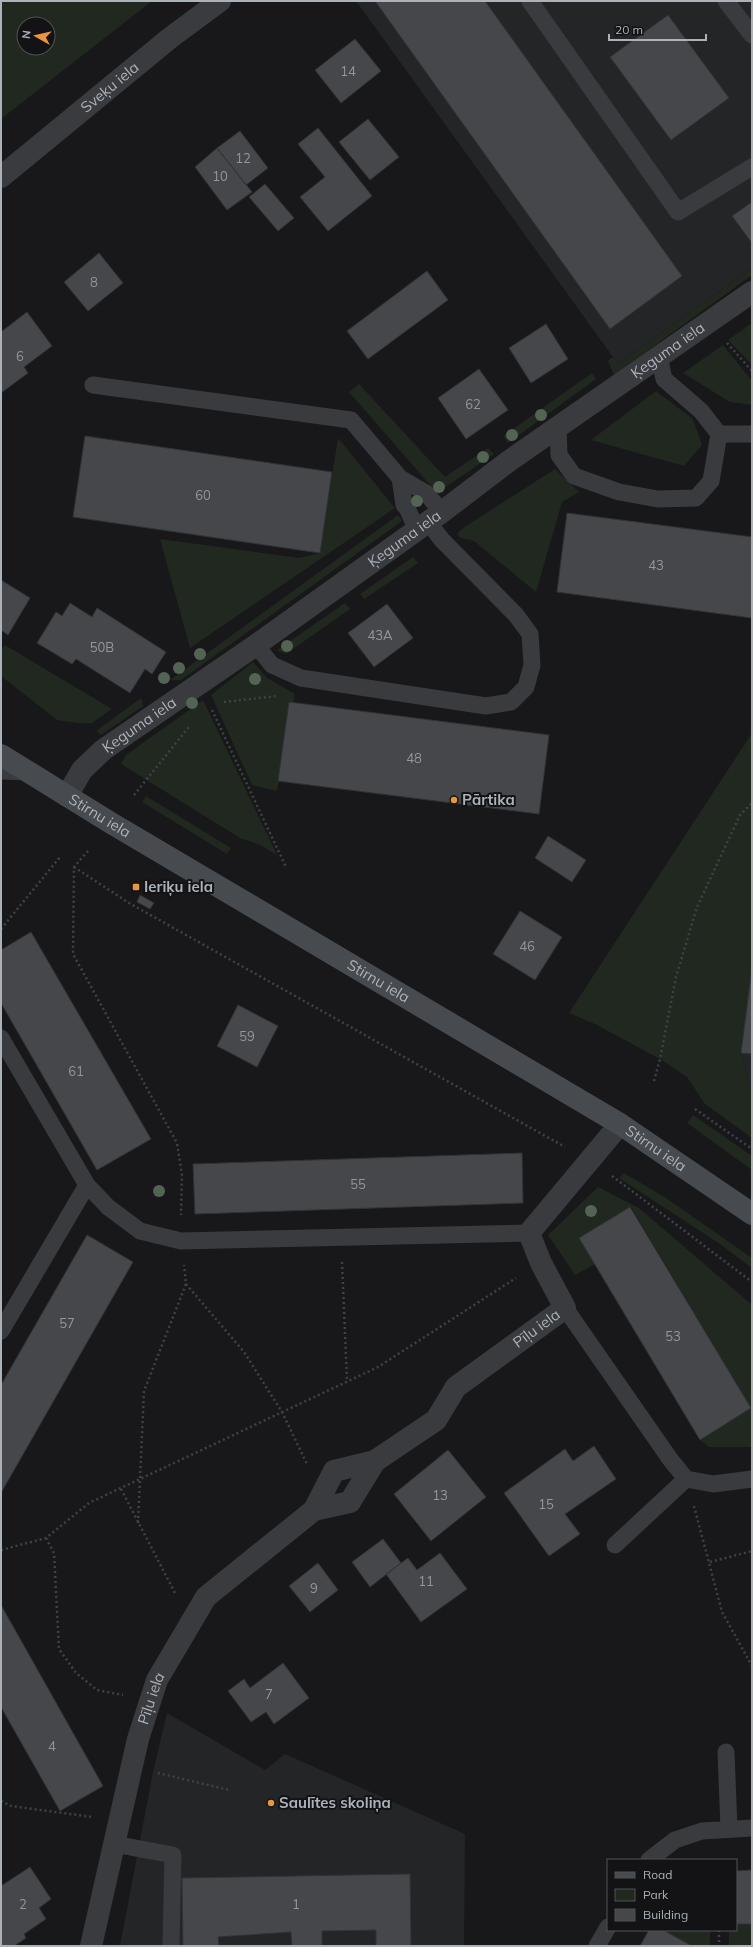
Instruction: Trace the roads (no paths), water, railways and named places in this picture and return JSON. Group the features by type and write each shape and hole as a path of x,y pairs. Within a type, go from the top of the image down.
{"street":[{"name":"Sveķu iela","path":"1,177 170,38 220,1"},
{"name":"Ķeguma iela","path":"67,796 82,770 103,750 256,645 558,426 752,292"},
{"name":"Stirnu iela","path":"1,755 67,796 620,1124 752,1214"},
{"path":"529,1233 620,1124"},
{"name":"Pīļu iela","path":"91,1946 119,1821 149,1701 157,1680 196,1612 206,1596 318,1503 334,1471 375,1461 436,1420 456,1387 565,1308 541,1263 529,1233"},
{"name":"Pīļu iela","path":"318,1503 350,1502 375,1461"}],"lane":[{"path":"530,1 678,212 752,167"},
{"path":"726,1 752,35"},
{"path":"558,426 559,455 574,476 619,492 658,499 696,498 711,481 719,434 701,411 664,379 659,356"},
{"path":"93,385 351,420 400,478 426,493 429,521"},
{"path":"719,434 752,434"},
{"path":"256,645 272,665 301,678 486,706 511,702 526,687 532,665 530,634 516,615 442,540 429,521 404,505 400,478"},
{"path":"1,771 29,772"},
{"path":"1,1038 87,1185 108,1207 140,1231 181,1241 529,1233"},
{"path":"1,1331 87,1185"},
{"path":"565,1308 670,1459 686,1479 713,1484 752,1479"},
{"path":"615,1545 686,1479"},
{"path":"726,1752 729,1829"},
{"path":"650,1859 675,1840 702,1831 752,1828"},
{"path":"114,1844 172,1855 171,1946"},
{"path":"597,1946 607,1929"}],"place":[{"name":"Pārtika","path":"454,800"},
{"name":"Ieriķu iela","path":"136,887"},
{"name":"Saulītes skoliņa","path":"271,1803"}]}
